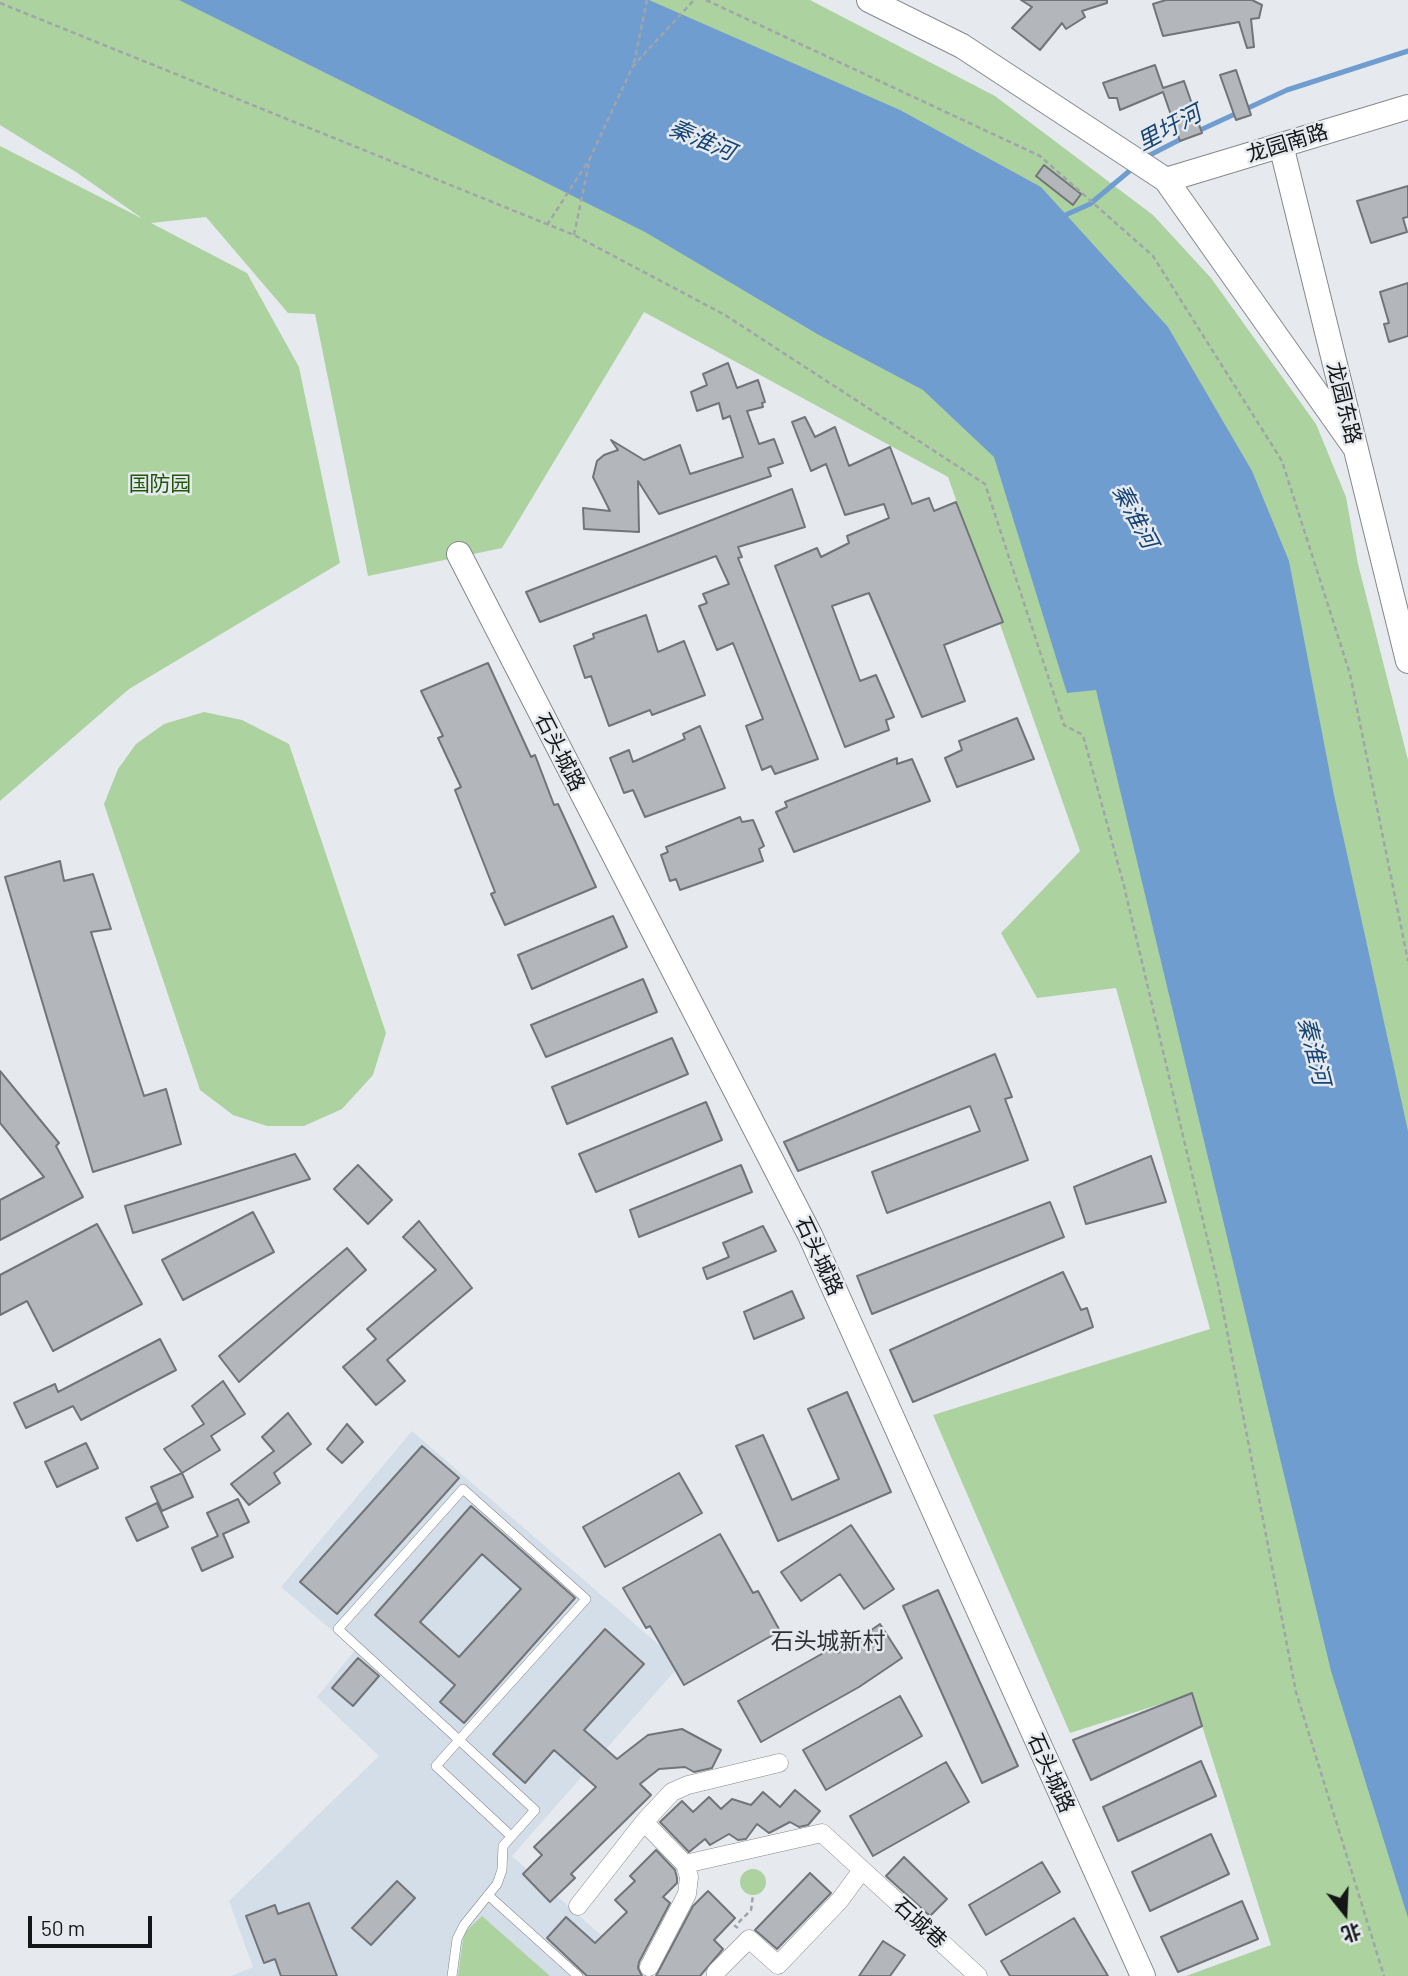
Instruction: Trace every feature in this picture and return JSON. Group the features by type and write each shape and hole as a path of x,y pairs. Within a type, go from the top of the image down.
{"street":[{"path":"869,0 962,46 1166,180 1356,449"},
{"name":"龙园南路","path":"1166,180 1408,107"},
{"name":"龙园东路","path":"1281,145 1408,661"},
{"name":"石头城路","path":"459,554 810,1235 1143,1976"},
{"path":"578,1906 643,1822 672,1792 688,1785 779,1763"},
{"path":"643,1822 685,1864 689,1877 687,1894 649,1967"},
{"name":"石城巷","path":"685,1864 822,1833 978,1976"},
{"path":"716,1976 716,1972 749,1939 778,1965 840,1900 862,1870"}],"lane":[{"path":"452,1976 457,1939 502,1870 503,1846 535,1810 459,1740 338,1629 463,1489 586,1599 459,1740 436,1766 511,1836"},
{"path":"488,1895 578,1976"}],"path":[{"path":"547,225 590,158 633,66 647,0"},
{"path":"633,66 694,0"},
{"path":"706,0 1041,156 1153,256 1282,461 1350,674 1408,961"},
{"path":"0,3 574,235 725,315 985,484 1064,725 1083,735 1124,886 1219,1284 1296,1692 1384,1976"},
{"path":"574,235 590,158"},
{"path":"749,1939 735,1926 751,1910 753,1895"}],"shaded area":[{"path":"412,1431 681,1664 512,1856 647,1976 231,1976 253,1967 229,1901 379,1756 317,1697 355,1650 281,1587"}],"green space":[{"name":"国防园","path":"0,0 810,0 995,96 1153,215 1211,278 1316,424 1346,497 1358,564 1408,760 1408,1976 1186,1976 1271,1945 1192,1694 1070,1733 933,1415 1210,1329 1116,988 1037,998 1001,933 1080,851 948,477 644,312 502,548 368,576 315,314 288,313 206,217 151,223 247,273 299,367 340,563 129,689 0,801 0,146 143,219 76,172 0,125"},
{"path":"204,712 242,720 289,744 386,1033 373,1075 342,1109 304,1126 267,1126 233,1115 200,1090 104,804 118,769 136,744 164,724"},
{"path":"753,1869 762,1873 766,1882 762,1891 753,1895 744,1891 740,1882 744,1873"},
{"path":"482,1916 550,1976 458,1976 464,1933"}],"water":[{"name":"秦淮河","path":"179,0 649,0 900,110 1041,187 1168,327 1252,471 1289,561 1334,795 1408,1131 1408,1918 1331,1671 1096,690 1067,693 994,457 923,390 819,335 645,232"}],"building":[{"path":"1021,0 1107,0 1107,3 1082,11 1085,17 1066,29 1062,23 1040,50 1012,28 1032,7"},
{"path":"1166,0 1252,0 1262,5 1259,18 1251,19 1254,47 1247,48 1239,22 1163,36 1153,4"},
{"path":"1155,65 1163,88 1184,81 1202,133 1180,141 1163,92 1120,110 1117,98 1109,98 1103,83"},
{"path":"1236,70 1251,115 1236,120 1220,75"},
{"path":"1044,165 1081,194 1073,205 1036,176"},
{"path":"1408,186 1408,217 1403,218 1407,232 1371,243 1357,201"},
{"path":"1408,283 1408,336 1389,342 1384,324 1389,323 1380,292"},
{"path":"728,363 737,388 758,380 765,402 762,403 763,407 747,411 759,444 774,439 783,463 768,468 771,476 659,514 638,481 639,532 584,529 583,508 610,511 593,477 597,461 618,450 611,440 644,460 680,445 690,474 743,457 730,416 723,419 719,403 697,411 691,392 707,385 703,374"},
{"path":"805,417 815,437 835,427 849,466 890,447 912,504 929,498 934,511 956,502 1003,622 944,645 965,701 922,717 869,593 832,606 860,681 876,675 894,717 886,720 889,730 845,747 775,566 817,548 821,557 849,543 847,536 889,518 884,504 845,515 826,464 811,471 792,422"},
{"path":"792,489 805,527 738,547 742,557 738,558 818,759 775,774 771,766 762,770 746,726 763,719 733,643 717,650 699,606 707,603 703,594 729,584 716,556 540,622 526,592"},
{"path":"646,615 658,652 684,641 705,695 652,715 650,710 609,726 591,676 585,678 574,646 594,638 593,634"},
{"path":"488,663 531,757 535,755 554,805 558,804 596,887 505,925 491,894 495,892 455,790 461,787 438,738 443,736 421,691"},
{"path":"1017,718 1034,759 957,787 945,758 962,750 959,741"},
{"path":"700,726 725,788 645,817 633,790 624,793 610,758 629,750 633,762 685,739 683,734"},
{"path":"897,758 897,764 912,759 930,801 794,852 776,812 787,807 785,802"},
{"path":"740,817 742,822 753,820 764,846 759,849 763,861 680,890 676,879 670,881 661,855 668,852 666,847"},
{"path":"60,861 64,881 93,874 111,929 91,932 144,1096 166,1089 181,1144 93,1172 5,877"},
{"path":"613,916 627,947 532,989 518,955"},
{"path":"643,979 657,1012 546,1057 531,1025"},
{"path":"672,1038 688,1074 567,1124 552,1087"},
{"path":"995,1054 1012,1097 1005,1099 1028,1160 887,1213 872,1172 980,1131 970,1106 798,1171 784,1142"},
{"path":"0,1071 59,1143 56,1146 83,1197 0,1240 0,1200 44,1177 0,1123"},
{"path":"706,1102 722,1140 596,1192 579,1154"},
{"path":"295,1154 310,1179 133,1233 125,1206"},
{"path":"1151,1156 1166,1202 1086,1224 1074,1187"},
{"path":"358,1165 392,1200 368,1224 334,1189"},
{"path":"741,1165 752,1192 639,1237 630,1210"},
{"path":"1050,1202 1064,1237 872,1314 857,1276"},
{"path":"253,1212 274,1252 183,1300 162,1260"},
{"path":"419,1221 472,1288 387,1360 405,1381 376,1405 343,1367 376,1339 367,1329 436,1270 403,1237"},
{"path":"97,1224 142,1304 53,1351 27,1301 0,1315 0,1275"},
{"path":"763,1226 776,1251 707,1279 703,1268 729,1257 723,1243"},
{"path":"347,1248 366,1270 239,1382 219,1356"},
{"path":"1063,1272 1081,1310 1087,1308 1093,1327 913,1402 890,1350"},
{"path":"792,1291 804,1318 754,1339 744,1312"},
{"path":"160,1339 176,1370 81,1420 73,1406 26,1428 14,1403 55,1384 58,1392"},
{"path":"223,1381 245,1414 211,1436 220,1450 182,1473 164,1449 204,1424 192,1406"},
{"path":"847,1392 891,1492 778,1541 736,1446 763,1435 792,1500 839,1479 808,1409"},
{"path":"288,1413 311,1444 274,1473 280,1483 249,1505 231,1484 274,1451 262,1437"},
{"path":"347,1424 363,1442 342,1463 327,1449"},
{"path":"86,1443 98,1468 57,1487 45,1462"},
{"path":"422,1446 459,1478 337,1614 300,1582"},
{"path":"182,1473 193,1497 162,1511 151,1487"},
{"path":"679,1473 702,1513 605,1567 583,1527"},
{"path":"238,1499 249,1522 223,1534 233,1557 202,1571 192,1548 218,1536 207,1513"},
{"path":"157,1503 168,1527 137,1541 126,1518"},
{"path":"471,1506 575,1598 464,1723 440,1702 455,1685 375,1615","holes":["482,1554 521,1589 459,1657 420,1622"]},
{"path":"851,1525 894,1589 864,1609 840,1574 801,1601 781,1572"},
{"path":"720,1534 753,1593 758,1591 780,1631 684,1685 650,1626 646,1628 623,1588"},
{"path":"938,1590 1018,1766 982,1783 903,1606"},
{"path":"880,1624 902,1658 859,1687 761,1742 738,1701 834,1647 838,1653"},
{"path":"605,1629 644,1664 584,1730 617,1759 648,1735 682,1729 721,1750 712,1768 694,1772 685,1767 659,1769 640,1784 651,1795 571,1874 575,1878 550,1902 523,1874 542,1855 534,1847 596,1787 554,1750 525,1783 493,1754"},
{"path":"358,1658 379,1676 353,1706 332,1688"},
{"path":"1192,1693 1202,1726 1091,1780 1073,1740"},
{"path":"900,1696 922,1736 826,1790 803,1750"},
{"path":"1201,1761 1216,1796 1118,1841 1103,1807"},
{"path":"946,1762 969,1802 873,1856 850,1816"},
{"path":"795,1790 820,1811 808,1825 799,1827 790,1822 769,1833 757,1824 746,1839 738,1840 729,1834 710,1845 705,1839 689,1852 660,1822 682,1801 693,1812 709,1797 721,1809 732,1799 751,1805 763,1792 780,1807"},
{"path":"1211,1834 1229,1874 1150,1911 1132,1872"},
{"path":"656,1850 675,1870 677,1883 663,1897 670,1903 639,1962 638,1968 642,1976 587,1976 547,1938 566,1917 595,1943 627,1912 615,1900 635,1881 630,1876"},
{"path":"904,1857 947,1899 930,1916 886,1876"},
{"path":"1042,1862 1060,1892 986,1935 969,1905"},
{"path":"810,1873 831,1893 777,1949 755,1930"},
{"path":"397,1881 415,1898 371,1945 352,1928"},
{"path":"708,1891 735,1918 714,1940 723,1949 700,1976 656,1976 693,1906"},
{"path":"1242,1901 1258,1939 1178,1972 1161,1937"},
{"path":"309,1903 337,1976 281,1976 275,1959 264,1963 246,1916 275,1905 278,1914"},
{"path":"1074,1918 1108,1976 1010,1976 1001,1961"},
{"path":"883,1941 905,1955 890,1976 859,1976"}],"waterway":[{"name":"里圩河","path":"1196,132 1287,90 1408,51"},
{"name":"里圩河","path":"1146,157 1183,138"},
{"name":"里圩河","path":"1061,217 1090,204 1133,168"}],"district":[{"name":"石头城新村","path":"828,1641"}]}
